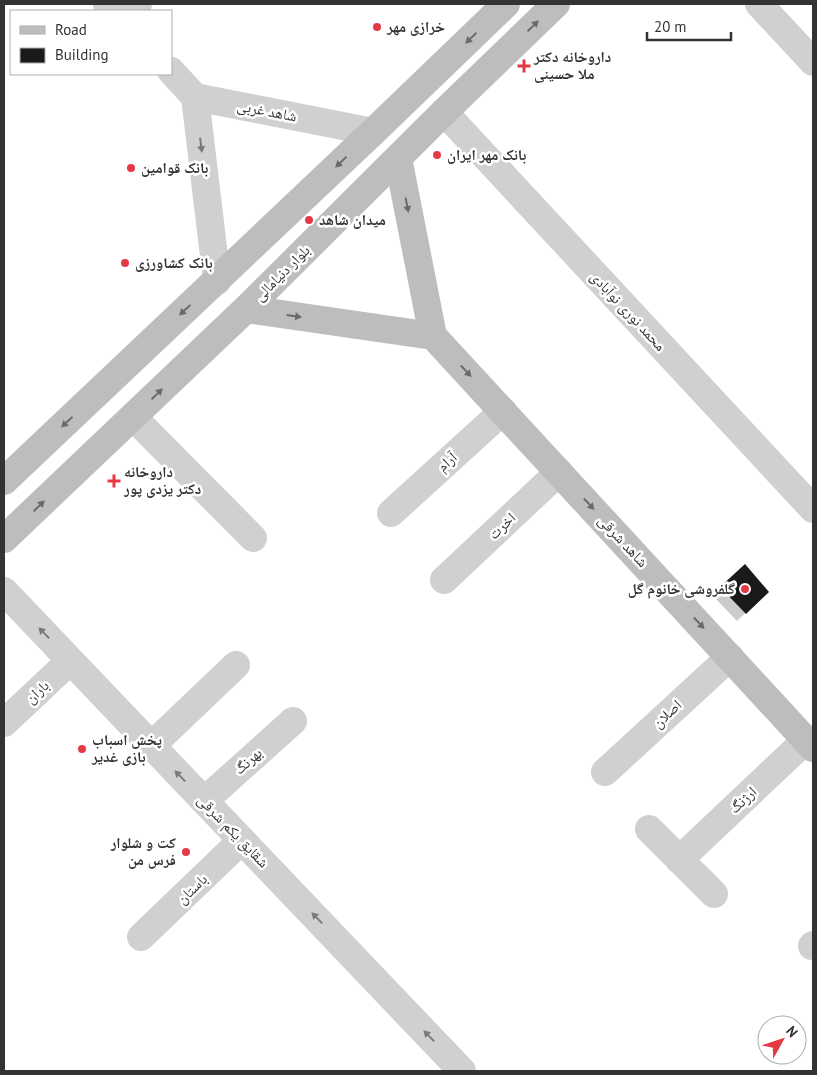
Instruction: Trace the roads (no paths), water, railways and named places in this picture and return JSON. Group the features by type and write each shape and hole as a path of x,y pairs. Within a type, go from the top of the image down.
{"main road":[{"path":"4,481 506,4"},
{"name":"بلوار دنیامالی","path":"4,540 246,309 444,112 556,4"},
{"path":"246,309 433,336 398,158"},
{"name":"شاهد شرقی","path":"433,336 810,744"}],"street":[{"path":"759,4 813,62"},
{"path":"172,72 195,97 216,280"},
{"name":"شاهد غربی","path":"195,97 373,132"},
{"name":"محمد نوری نوآبادی","path":"444,112 813,509"},
{"name":"آرام","path":"391,513 503,411"},
{"path":"133,417 253,538"},
{"name":"اخرت","path":"444,580 559,472"},
{"name":"شقایق یکم شرقی","path":"4,591 462,1071"},
{"name":"اصلان","path":"606,772 730,657"},
{"name":"باران","path":"4,723 70,661"},
{"path":"152,746 236,665"},
{"name":"بهرنگ","path":"204,801 293,721"},
{"name":"ارژنگ","path":"679,860 810,744"},
{"path":"649,829 714,894"},
{"name":"باستان","path":"141,938 242,840"}],"place":[{"name":"خرازی مهر","path":"377,27"},
{"name":"داروخانه دکتر ملا حسینی","path":"524,66"},
{"name":"بانک مهر ایران","path":"437,155"},
{"name":"بانک قوامین","path":"131,168"},
{"name":"میدان شاهد","path":"309,220"},
{"name":"بانک کشاورزی","path":"125,263"},
{"name":"داروخانه دکتر یزدی پور","path":"114,481"},
{"name":"گلفروشی خانوم گل","path":"745,589"},
{"name":"پخش اسباب بازی غدیر","path":"82,749"},
{"name":"کت و شلوار فرس من","path":"186,852"}]}
